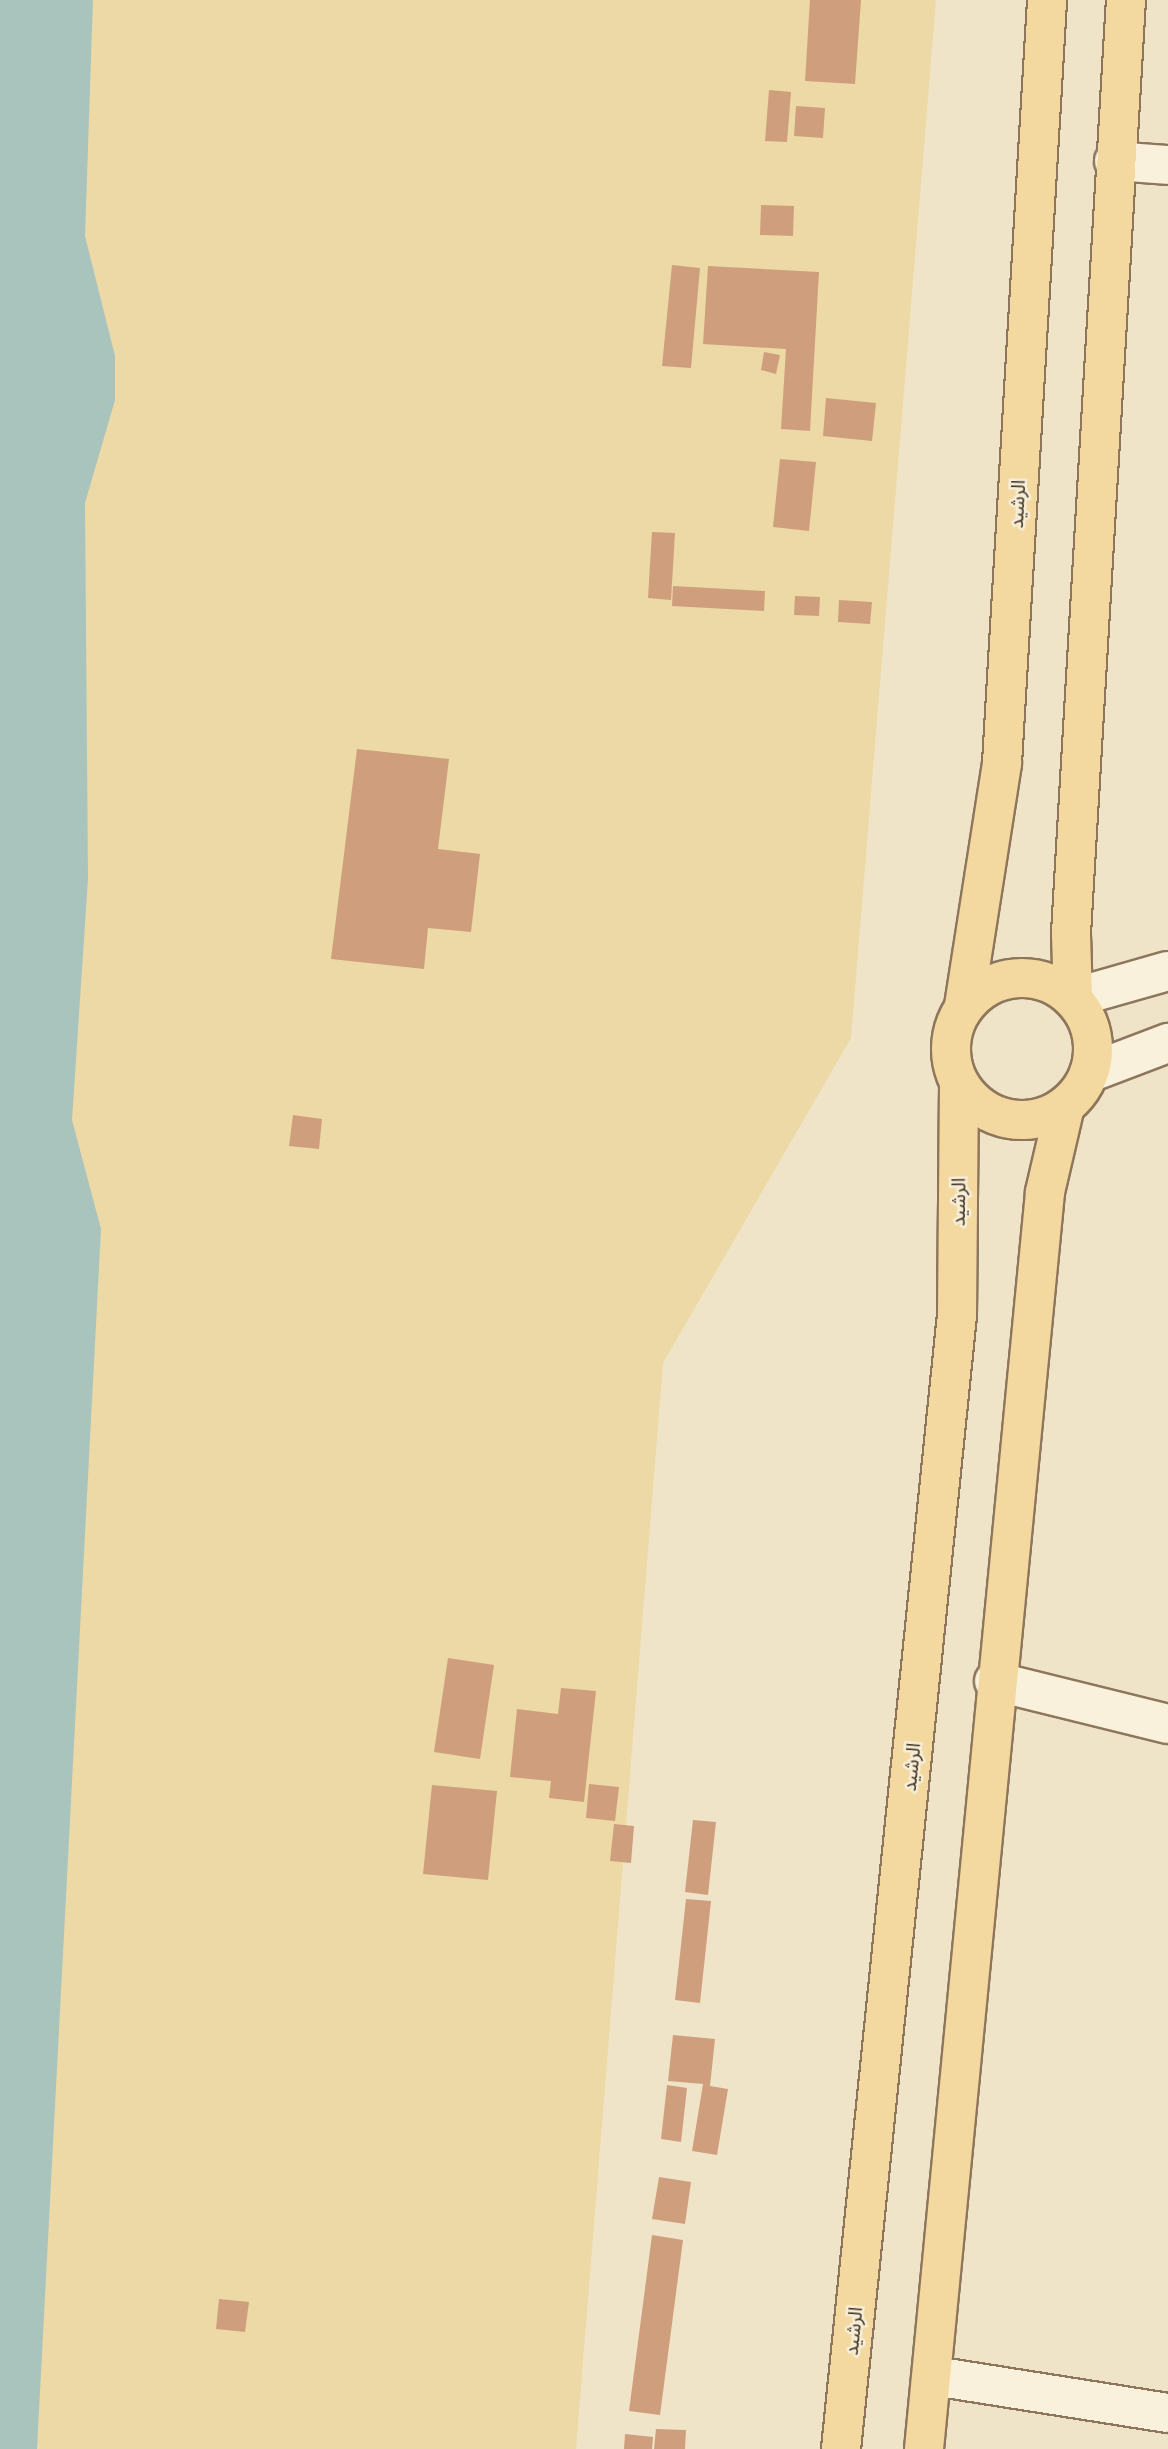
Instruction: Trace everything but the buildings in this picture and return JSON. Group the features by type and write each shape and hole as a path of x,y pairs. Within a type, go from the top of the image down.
{"main road":[{"name":"الرشيد","path":"964,1006 1002,763 1047,0"},
{"path":"1073,998 1071,933 1114,161 1126,0"},
{"path":"924,2449 934,2376 994,1681 1045,1192 1065,1106 1089,1073 1092,1033 1073,998 1056,985 1017,977 979,992 964,1006 950,1044 959,1083 971,1100 1007,1119 1037,1118 1065,1106"},
{"name":"الرشيد","path":"841,2449 957,1315 959,1083"}],"street":[{"path":"1114,161 1168,165"},
{"path":"1073,998 1168,971"},
{"path":"1089,1073 1168,1043"},
{"path":"994,1681 1168,1724"},
{"path":"934,2376 1168,2413"}],"sand":[{"path":"0,0 936,0 851,1038 663,1363 576,2449 0,2449"}],"water":[{"path":"0,0 93,0 85,236 115,356 115,400 85,503 88,879 72,1120 101,1229 37,2449 0,2449"}]}
